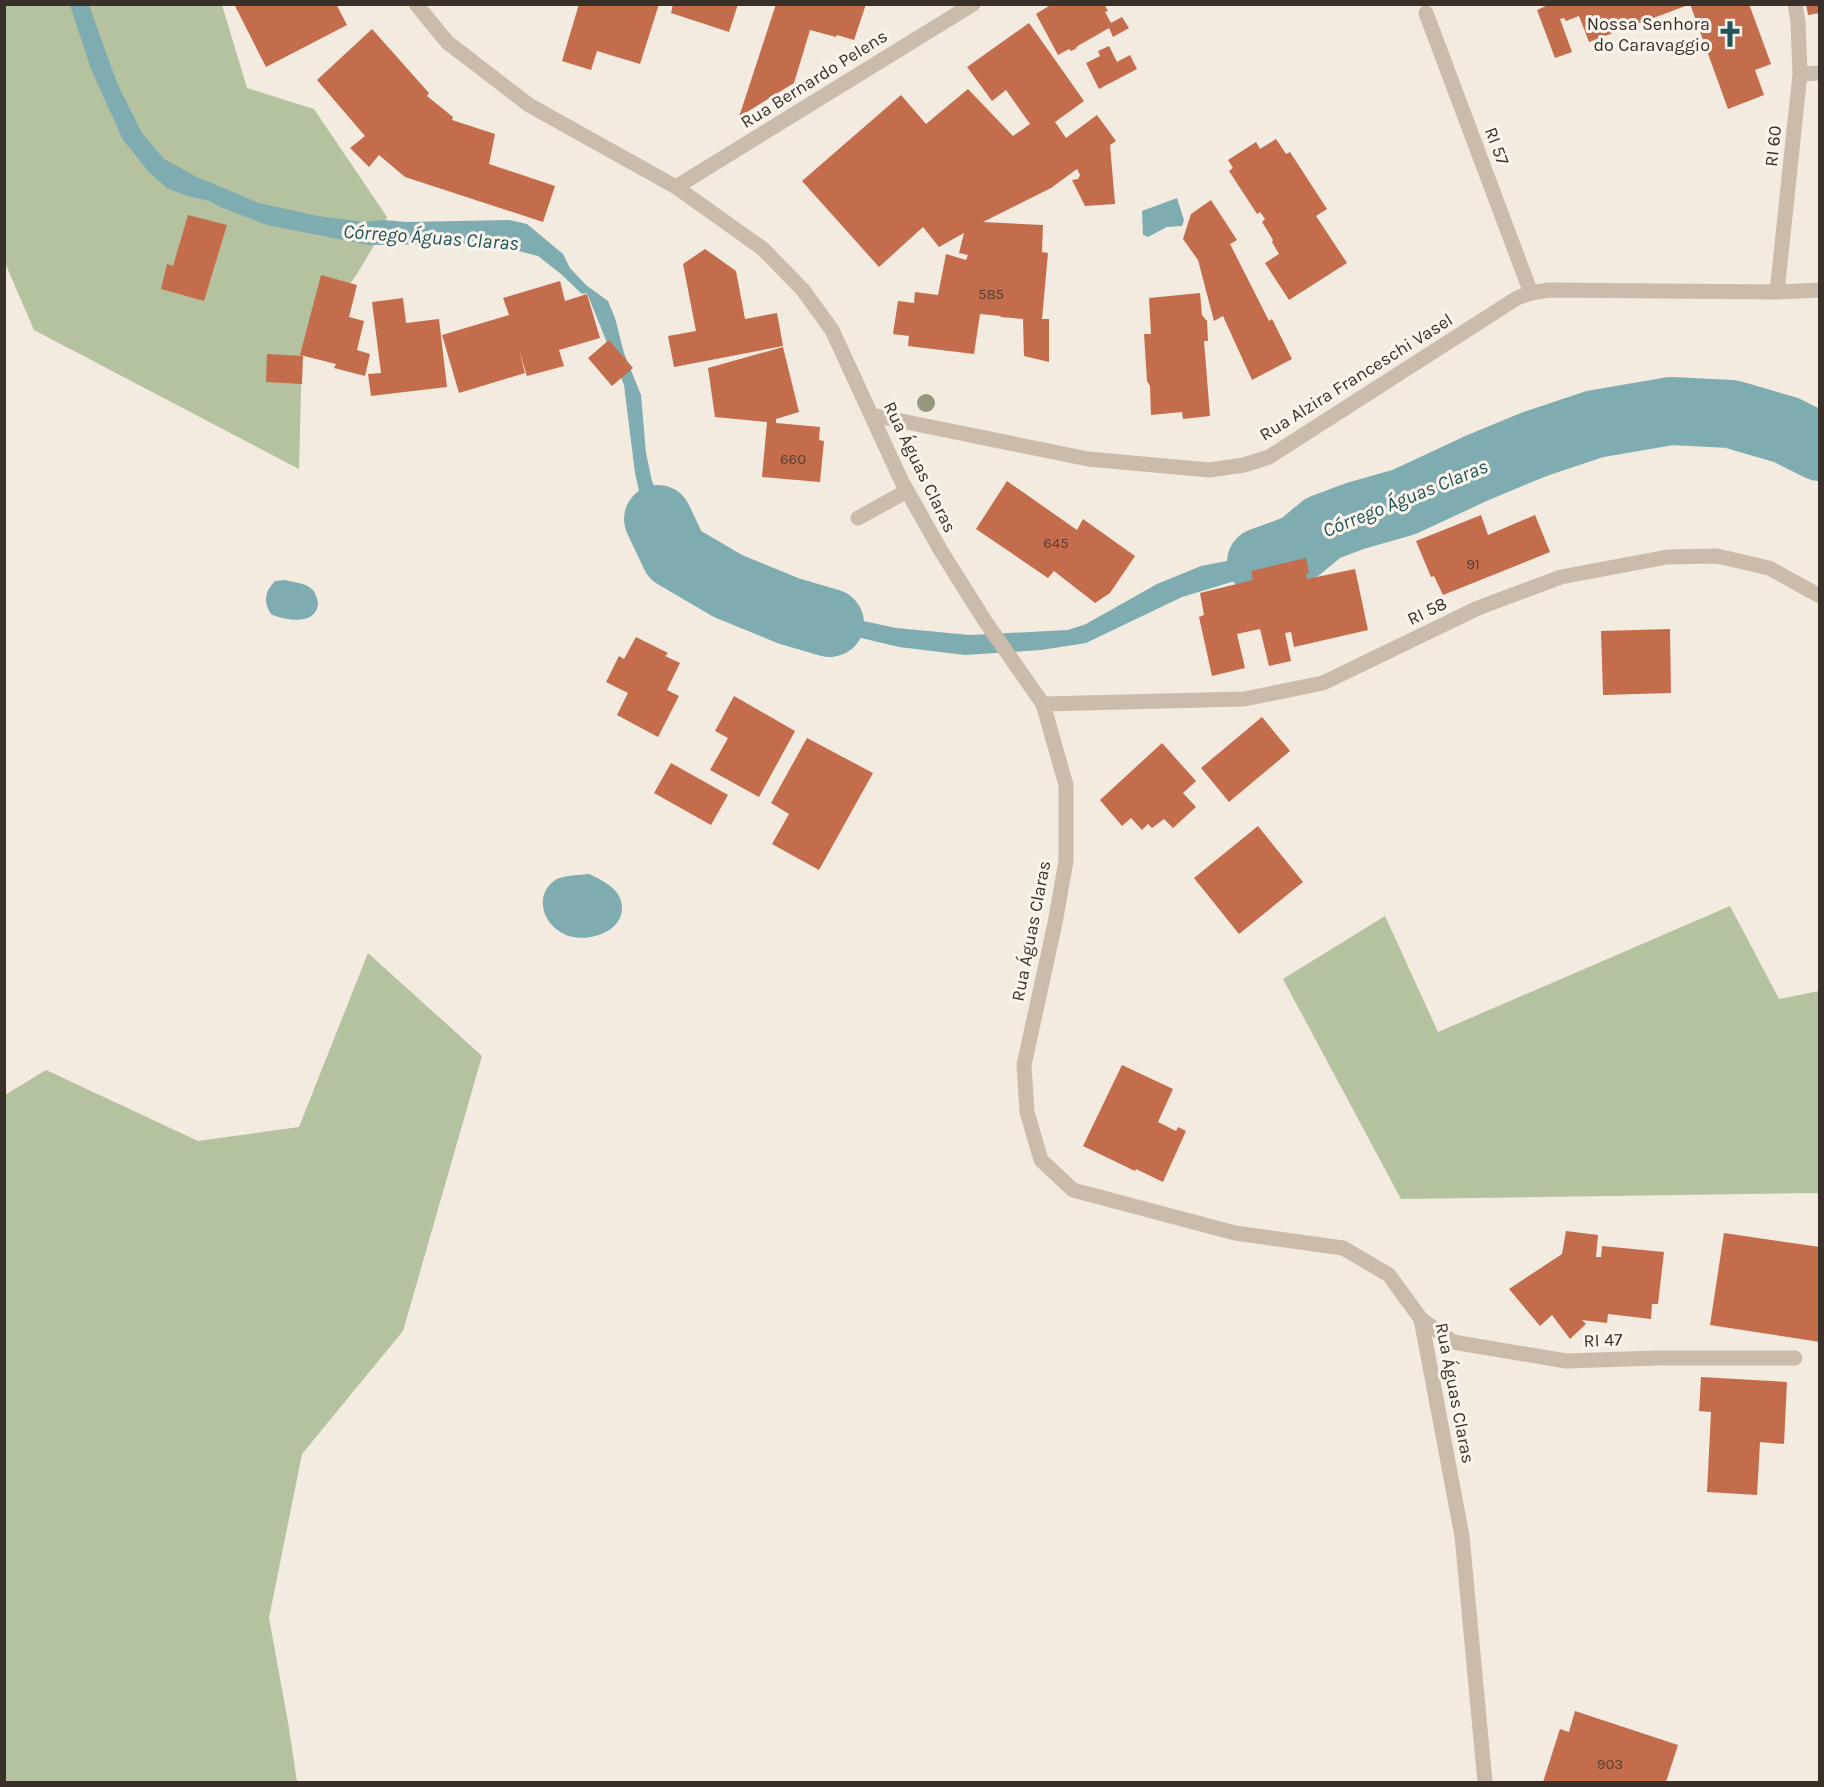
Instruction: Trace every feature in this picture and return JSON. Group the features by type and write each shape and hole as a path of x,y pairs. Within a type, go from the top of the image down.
{"street":[{"name":"Rua Águas Claras","path":"416,4 447,42 529,105 676,187 763,249 803,290 832,330 907,491 940,551 985,621 1044,704 1066,784 1066,861 1024,1065 1027,1112 1041,1160 1073,1190 1235,1233 1343,1248 1389,1275 1421,1319 1462,1536 1485,1782"},
{"name":"Rua Bernardo Pelens","path":"676,187 973,4"},
{"name":"RI 60","path":"1777,292 1800,74 1798,22 1794,4"},
{"name":"RI 57","path":"1426,13 1531,293"},
{"path":"1800,74 1820,74"},
{"name":"Rua Alzira Franceschi Vasel","path":"872,415 1088,459 1209,471 1244,465 1269,457 1517,298 1531,293 1549,290 1777,292 1820,290"},
{"path":"858,518 907,491"},
{"name":"RI 58","path":"1044,704 1244,699 1323,683 1478,608 1561,577 1667,557 1717,556 1768,568 1820,596"},
{"name":"RI 47","path":"1421,1319 1453,1342 1566,1361 1795,1358"}],"green space":[{"path":"4,5 222,5 247,88 314,109 387,217 379,237 357,274 302,352 299,469 34,330 5,263"},
{"path":"1730,906 1779,999 1819,991 1819,1193 1401,1199 1283,979 1385,916 1438,1032"},
{"path":"368,953 482,1056 403,1331 302,1454 269,1618 297,1782 5,1782 5,1095 46,1070 198,1141 299,1127"}],"water":[{"path":"70,5 89,5 117,83 142,133 164,159 195,176 259,203 318,216 364,222 509,220 527,224 563,254 570,268 586,285 608,301 615,318 624,353 641,395 646,453 652,481 679,545 729,578 712,586 690,574 667,556 642,504 635,473 624,385 587,293 582,294 538,256 507,248 465,244 369,245 267,225 209,201 167,188 149,172 123,140 91,69"},
{"path":"1177,198 1184,220 1182,226 1167,227 1148,237 1143,235 1142,211"},
{"path":"1342,520 1339,524 1326,529 1320,543 1313,550 1249,570 1248,577 1182,597 1086,643 1041,650 965,655 899,647 786,620 733,596 751,587 812,610 896,628 970,635 1068,630 1086,624 1157,584 1201,566 1280,548 1326,522"},
{"path":"285,580 302,584 313,590 318,602 317,610 313,615 300,620 292,620 271,614 266,601 267,593 275,581"},
{"path":"589,874 606,883 619,896 622,908 620,917 616,924 600,935 572,937 556,929 550,923 543,908 545,892 557,879"}],"building":[{"path":"234,4 336,4 347,25 266,67"},
{"path":"579,4 659,4 640,64 597,51 591,70 562,61"},
{"path":"673,4 738,4 729,32 671,13"},
{"path":"776,4 866,4 854,40 810,30 794,83 739,117"},
{"path":"1052,4 1104,4 1108,11 1105,12 1111,23 1122,17 1129,28 1113,37 1109,28 1077,48 1071,51 1069,49 1058,55 1036,14"},
{"name":"Nossa Senhora do Caravaggio","path":"1550,4 1688,5 1589,42 1579,16 1566,21 1564,18 1560,19 1572,52 1555,58 1537,10"},
{"name":"Nossa Senhora do Caravaggio","path":"1690,4 1749,4 1771,64 1755,70 1764,95 1728,109"},
{"path":"1806,4 1820,4 1820,13 1808,15"},
{"path":"1029,23 1084,101 1055,122 1066,138 1097,115 1116,141 1110,145 1115,204 1085,206 1072,180 1078,179 1080,175 1077,169 1051,188 983,222 1043,225 1042,252 1048,253 1042,319 1049,319 1049,362 1024,356 1023,319 1001,316 980,314 974,354 908,346 909,336 893,334 898,301 914,303 915,292 938,295 946,254 966,260 968,255 959,253 964,233 939,247 923,227 879,267 802,181 901,95 926,124 968,89 1013,136 1030,124 1006,90 992,101 967,67"},
{"path":"372,29 429,93 427,96 453,117 452,120 495,134 489,164 555,186 543,222 405,177 379,155 369,167 350,148 365,136 317,80"},
{"path":"1109,46 1117,62 1130,55 1137,69 1099,89 1086,63 1100,56 1098,51"},
{"path":"1276,139 1286,154 1290,152 1327,209 1316,216 1347,263 1289,300 1265,263 1279,254 1262,222 1265,219 1260,212 1257,214 1229,171 1233,168 1228,160 1256,142 1260,149"},
{"path":"1211,200 1237,240 1230,244 1269,321 1272,319 1292,359 1252,380 1223,316 1214,321 1198,260 1183,239 1191,214"},
{"path":"188,215 227,225 204,301 161,289 167,264 173,266"},
{"path":"705,249 736,271 745,319 777,313 783,346 674,367 668,336 696,331 683,264"},
{"path":"321,275 357,285 349,317 364,321 357,350 370,354 365,376 334,368 336,364 300,355"},
{"path":"560,281 565,301 587,294 600,338 559,350 564,366 527,376 519,350 525,373 459,393 442,335 509,315 503,298"},
{"path":"1200,293 1202,315 1207,321 1208,341 1204,341 1210,416 1183,419 1182,412 1151,415 1144,334 1151,334 1149,298"},
{"path":"403,298 406,323 439,319 447,387 371,396 368,374 381,373 372,302"},
{"path":"609,340 633,368 612,386 588,358"},
{"path":"783,347 799,412 776,419 776,423 820,427 819,440 824,441 820,482 762,477 767,422 715,417 708,368"},
{"path":"267,354 303,356 302,384 266,382"},
{"path":"1007,481 1077,530 1083,519 1135,556 1110,593 1095,603 1054,571 1048,578 976,529"},
{"path":"1481,515 1488,535 1535,515 1550,552 1443,595 1434,576 1431,577 1416,541"},
{"path":"1306,558 1309,573 1306,574 1307,579 1355,569 1368,630 1294,647 1291,632 1285,633 1291,661 1269,666 1260,629 1237,634 1245,668 1212,676 1199,617 1204,615 1200,593 1253,580 1251,571"},
{"path":"1670,629 1671,693 1603,695 1601,631"},
{"path":"636,637 668,653 665,656 680,663 667,690 679,696 658,737 617,715 628,693 606,682 619,656 624,659"},
{"path":"734,696 795,731 759,797 710,770 728,738 715,731"},
{"path":"1262,717 1290,751 1229,802 1201,768"},
{"path":"807,738 873,773 819,870 772,844 789,814 771,803"},
{"path":"1162,743 1196,781 1183,793 1196,807 1173,828 1164,819 1152,828 1148,824 1142,830 1131,818 1122,826 1100,800"},
{"path":"671,763 728,795 711,825 654,793"},
{"path":"1258,826 1303,882 1239,934 1194,878"},
{"path":"1122,1065 1173,1089 1158,1122 1176,1131 1178,1127 1186,1131 1163,1182 1083,1146"},
{"path":"1566,1231 1598,1235 1596,1257 1601,1257 1602,1246 1664,1252 1658,1304 1652,1304 1651,1319 1608,1314 1607,1323 1582,1320 1586,1324 1570,1339 1552,1315 1540,1326 1509,1289 1562,1254"},
{"path":"1724,1233 1820,1247 1820,1342 1710,1325"},
{"path":"1701,1377 1787,1382 1784,1444 1760,1442 1757,1495 1707,1492 1711,1412 1699,1411"},
{"path":"1575,1711 1678,1745 1666,1782 1543,1782 1560,1729 1569,1732"}],"waterway":[{"name":"Córrego Águas Claras","path":"1261,562 1299,548 1323,528 1404,502 1535,444 1595,424 1671,411 1731,414 1786,430 1820,447"},
{"name":"Córrego Águas Claras","path":"658,519 675,555 728,586 789,611 830,623"}],"place":[{"name":"Nossa Senhora do Caravaggio","path":"1730,34"}]}
